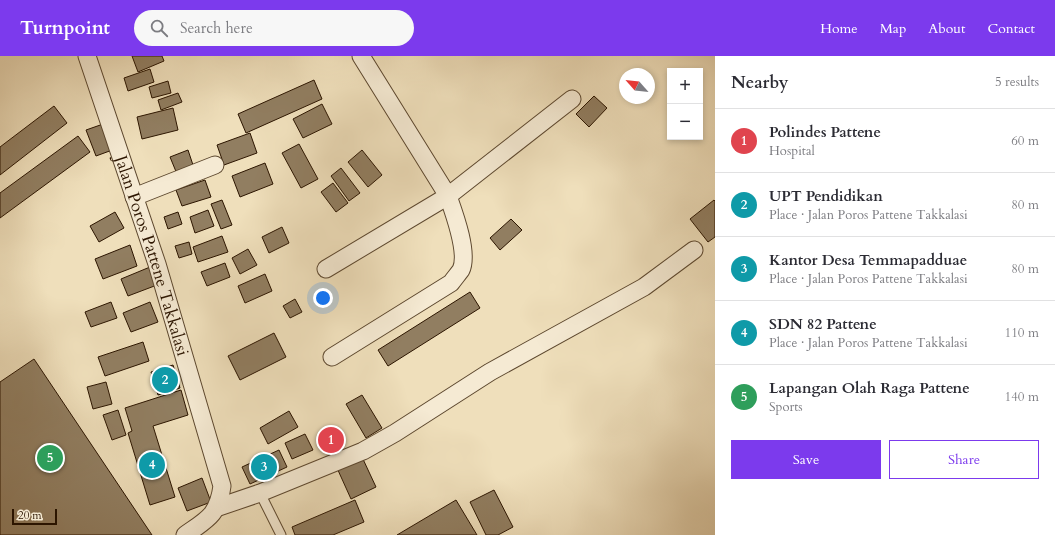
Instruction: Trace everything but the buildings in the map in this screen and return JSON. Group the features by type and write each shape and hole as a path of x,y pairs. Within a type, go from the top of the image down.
{"street":[{"name":"Jalan Poros Pattene Takkalasi","path":"87,56 157,264 222,486 220,498 210,517 185,535"},
{"path":"332,357 452,283 461,269 464,255 460,234 448,196 361,56"},
{"path":"326,268 448,196 572,99"},
{"path":"134,197 215,165"},
{"path":"216,508 260,493 362,451 375,444 395,433 490,372 644,287 694,250"}],"lane":[{"path":"260,493 281,535"}],"place":[{"name":"UPT Pendidikan","path":"165,380"},
{"name":"Polindes Pattene","path":"331,440"},
{"name":"Lapangan Olah Raga Pattene","path":"50,458"},
{"name":"SDN 82 Pattene","path":"152,465"},
{"name":"Kantor Desa Temmapadduae","path":"264,467"}]}
